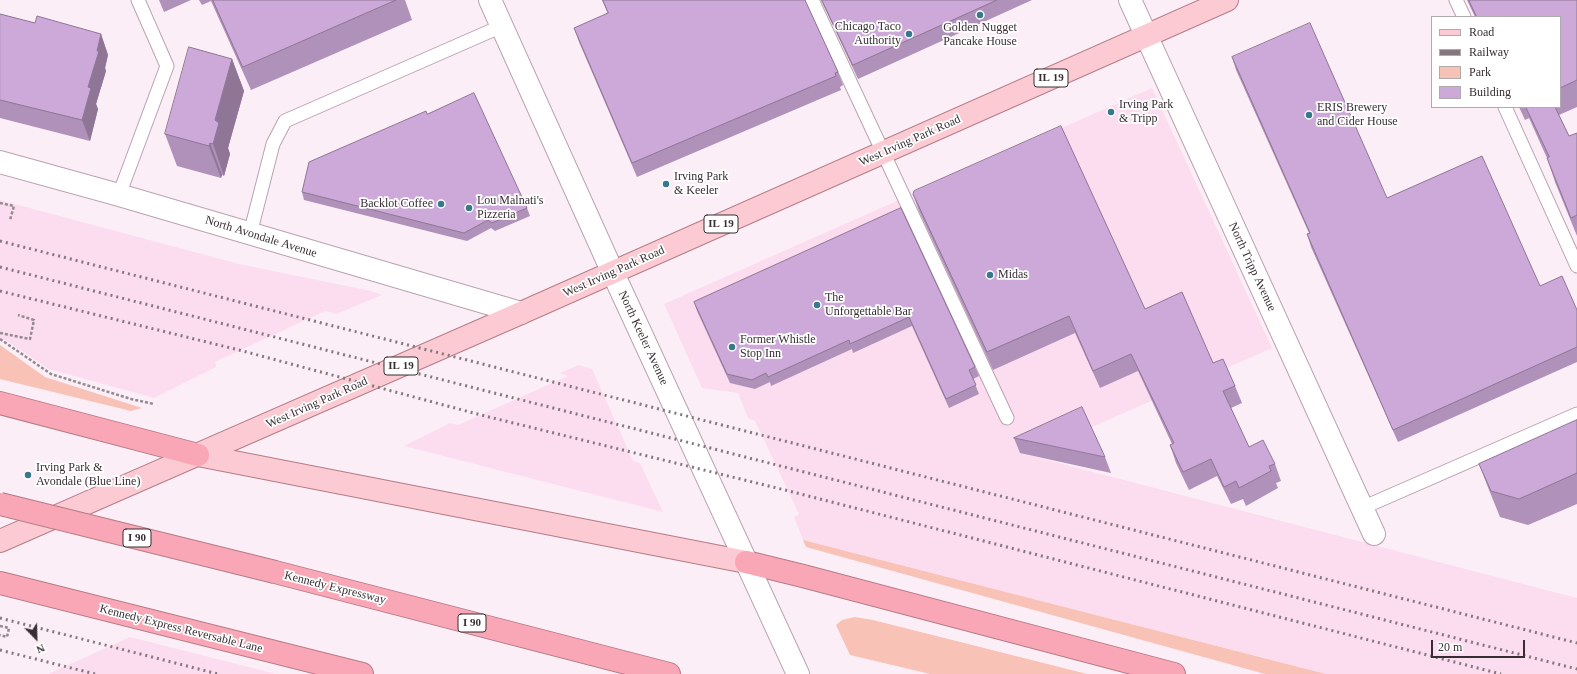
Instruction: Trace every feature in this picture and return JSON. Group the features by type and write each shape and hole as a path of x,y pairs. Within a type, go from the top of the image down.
{"highway":[{"path":"0,403 198,455"},
{"name":"Kennedy Expressway","path":"0,504 275,572 669,674"},
{"path":"746,562 1174,674"},
{"name":"Kennedy Express Reversable Lane","path":"0,583 362,674"}],"main road":[{"name":"West Irving Park Road","path":"0,541 613,273 1227,0"},
{"path":"198,455 746,562"}],"street":[{"name":"North Keeler Avenue","path":"490,0 613,273 798,674"},
{"name":"North Tripp Avenue","path":"1130,0 1374,534"},
{"name":"North Avondale Avenue","path":"0,162 120,195 521,313"}],"lane":[{"path":"120,195 167,66 138,0"},
{"path":"812,0 1007,418"},
{"path":"1456,0 1464,16"},
{"path":"250,234 273,144 285,121 502,26"},
{"path":"1505,108 1577,266"},
{"path":"1362,508 1577,414"}],"path":[{"path":"0,203 14,206 10,220"},
{"path":"0,333 30,339 34,320 18,315"},
{"path":"0,339 50,374 131,399 154,404"},
{"path":"0,626 9,628 7,637 0,635"}],"shaded area":[{"path":"1152,88 1272,348 1028,455 1577,598 1577,674 1326,674 803,540 794,517 799,514 755,421 748,418 738,393 702,388 664,304"},
{"path":"0,200 239,264 371,291 382,295 336,314 325,311 215,362 216,367 154,398 49,369 7,341 0,339"},
{"path":"579,365 592,369 633,461 640,463 663,512 404,446 450,423 458,425 568,376 560,373"},
{"path":"130,637 253,668 276,674 48,674"}],"green space":[{"path":"0,345 45,377 142,408 131,411 0,379"},
{"path":"803,540 1326,674 1265,674 806,547"},
{"path":"855,617 873,620 1087,674 930,674 850,655 836,625 842,620"}],"building":[{"path":"213,0 396,0 243,67"},
{"path":"603,0 805,0 838,72 835,73 836,76 632,163 574,28 608,13"},
{"path":"822,0 997,0 853,65"},
{"path":"1469,0 1577,0 1577,80 1561,88 1561,16 1477,16"},
{"path":"0,14 35,23 37,16 101,34 97,51 99,51 88,87 91,88 82,120 0,100"},
{"path":"1310,23 1387,198 1482,156 1540,286 1562,276 1577,310 1577,347 1393,430 1307,234 1310,233 1232,57"},
{"path":"189,47 232,59 215,120 219,123 213,144 210,143 209,146 165,134"},
{"path":"474,93 527,208 492,223 488,220 464,233 302,192 309,162 426,111 427,114"},
{"path":"1526,108 1555,108 1569,136 1577,133 1577,215 1571,218 1547,158 1549,157"},
{"path":"1061,126 1145,309 1182,292 1213,363 1223,359 1235,386 1223,391 1249,447 1263,440 1275,464 1269,466 1271,471 1239,488 1236,481 1224,487 1211,459 1183,472 1170,445 1174,443 1131,354 1093,371 1069,316 987,352 913,194 914,191"},
{"path":"901,208 975,367 969,370 976,385 946,399 909,317 850,344 849,340 768,377 766,373 752,380 727,374 694,302"},
{"path":"1082,407 1105,457 1014,438"},
{"path":"1577,420 1577,473 1519,499 1491,491 1479,464"}],"railway":[{"path":"0,241 1577,643"},
{"path":"0,267 1577,669"},
{"path":"0,291 239,350 481,415 789,491 1501,674"},
{"path":"0,618 218,674"},
{"path":"0,650 95,674"}],"place":[{"name":"Golden Nugget Pancake House","path":"980,15"},
{"name":"Chicago Taco Authority","path":"909,34"},
{"name":"Irving Park & Tripp","path":"1111,112"},
{"name":"ERIS Brewery and Cider House","path":"1309,115"},
{"name":"Irving Park & Keeler","path":"666,184"},
{"name":"Backlot Coffee","path":"441,204"},
{"name":"Lou Malnati's Pizzeria","path":"469,208"},
{"name":"Midas","path":"990,275"},
{"name":"The Unforgettable Bar","path":"817,305"},
{"name":"Former Whistle Stop Inn","path":"732,347"},
{"name":"Irving Park & Avondale (Blue Line)","path":"28,475"}]}
